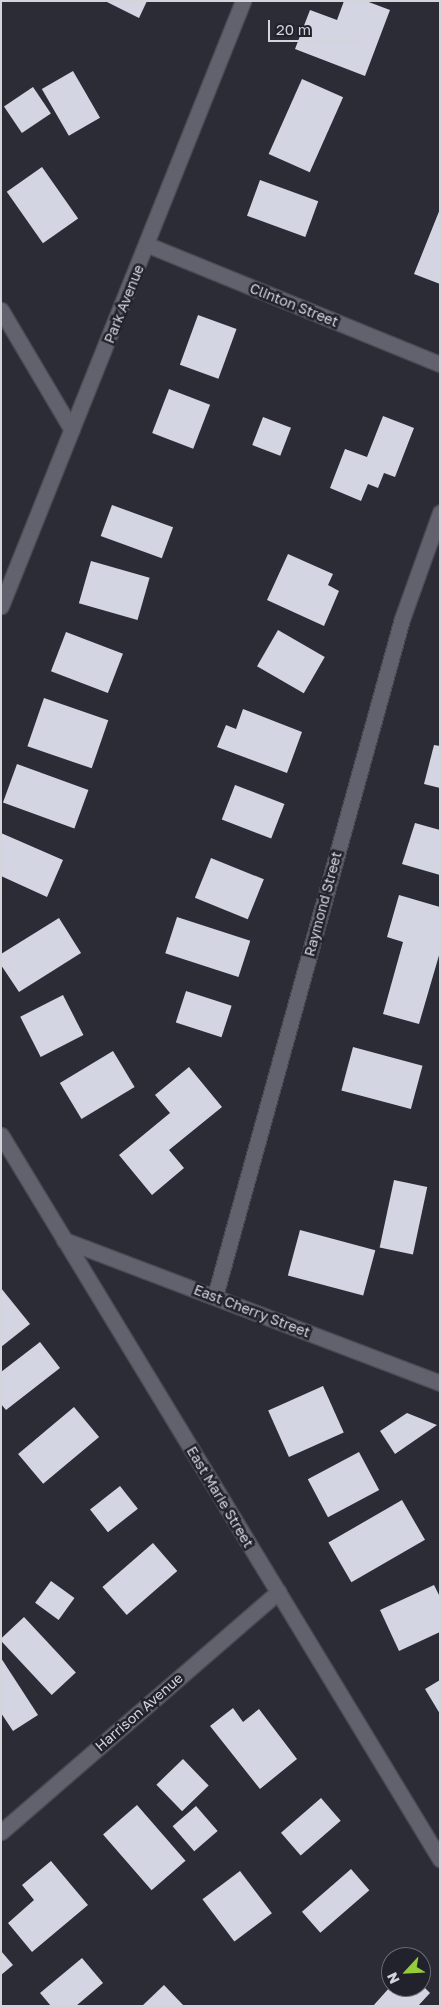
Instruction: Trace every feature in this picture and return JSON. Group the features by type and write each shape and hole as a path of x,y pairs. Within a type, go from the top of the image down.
{"street":[{"name":"Park Avenue","path":"1,606 148,245 243,1"},
{"name":"Clinton Street","path":"148,245 440,364"},
{"path":"1,310 72,430"},
{"name":"Raymond Street","path":"214,1296 402,620 440,513"},
{"name":"East Marie Street","path":"1,1135 440,1859"},
{"name":"East Cherry Street","path":"64,1240 440,1383"},
{"name":"Harrison Avenue","path":"1,1832 278,1592"}],"building":[{"path":"105,1 147,1 139,18"},
{"path":"344,1 366,1 390,10 365,76 295,49 310,10 337,20"},
{"path":"73,71 100,118 69,136 42,89"},
{"path":"302,79 343,97 310,172 269,154"},
{"path":"33,87 51,114 22,133 4,107"},
{"path":"42,167 78,219 43,243 7,192"},
{"path":"260,180 318,201 305,237 247,216"},
{"path":"440,209 440,284 414,274"},
{"path":"198,315 237,329 218,379 180,365"},
{"path":"169,389 210,405 193,449 152,433"},
{"path":"383,416 414,428 395,477 384,473 378,488 368,484 361,501 330,488 345,449 367,457"},
{"path":"263,417 291,428 280,456 252,445"},
{"path":"112,505 173,527 162,558 101,536"},
{"path":"288,554 333,574 328,585 339,591 324,626 267,600"},
{"path":"91,561 150,578 138,620 79,603"},
{"path":"278,630 325,657 304,693 257,666"},
{"path":"66,632 123,654 108,693 51,671"},
{"path":"44,698 108,720 92,768 27,746"},
{"path":"243,709 302,732 287,773 217,747 226,725 236,729"},
{"path":"434,745 440,746 440,788 424,784"},
{"path":"17,764 88,790 74,829 3,803"},
{"path":"235,785 284,804 271,839 222,820"},
{"path":"415,823 440,830 440,875 402,864"},
{"path":"1,833 63,860 47,897 1,876"},
{"path":"211,858 264,879 248,919 195,898"},
{"path":"399,895 440,907 440,952 419,1024 383,1014 403,942 387,937"},
{"path":"177,917 250,941 238,977 165,953"},
{"path":"59,918 81,953 19,992 1,965 1,954"},
{"path":"186,991 232,1006 221,1037 176,1022"},
{"path":"63,995 83,1035 41,1057 20,1017"},
{"path":"353,1047 423,1066 411,1109 341,1090"},
{"path":"113,1051 135,1087 81,1119 60,1083"},
{"path":"189,1067 222,1107 169,1150 184,1168 152,1195 119,1155 170,1113 155,1095"},
{"path":"394,1180 427,1187 413,1255 380,1247"},
{"path":"300,1230 375,1250 363,1296 288,1275"},
{"path":"1,1288 30,1324 1,1347"},
{"path":"40,1342 60,1368 6,1410 1,1404 1,1372"},
{"path":"323,1386 344,1433 289,1457 268,1410"},
{"path":"74,1407 99,1437 43,1484 18,1454"},
{"path":"407,1413 437,1425 395,1454 380,1431"},
{"path":"359,1452 379,1490 328,1517 308,1479"},
{"path":"120,1486 138,1509 108,1532 90,1509"},
{"path":"402,1500 425,1540 351,1582 328,1542"},
{"path":"153,1543 177,1571 127,1615 102,1587"},
{"path":"51,1581 74,1598 59,1620 35,1603"},
{"path":"434,1585 440,1597 440,1632 399,1651 380,1610"},
{"path":"24,1617 76,1673 52,1695 1,1641 1,1638"},
{"path":"1,1658 38,1715 13,1731 1,1713"},
{"path":"440,1680 440,1714 425,1689"},
{"path":"233,1708 243,1722 259,1709 297,1759 260,1789 210,1726"},
{"path":"183,1759 209,1786 182,1811 156,1785"},
{"path":"321,1798 341,1821 301,1855 281,1833"},
{"path":"137,1805 186,1861 152,1890 103,1835"},
{"path":"196,1806 218,1831 194,1851 173,1826"},
{"path":"51,1861 88,1905 32,1952 8,1923 34,1900 22,1885"},
{"path":"351,1869 369,1890 320,1933 302,1912"},
{"path":"240,1871 272,1913 234,1942 202,1899"},
{"path":"1,1951 13,1965 1,1975"},
{"path":"82,1958 103,1983 76,2006 51,2006 40,1993"},
{"path":"164,1985 184,2006 142,2006"},
{"path":"381,1997 426,1997 418,2006 373,2006"}]}
